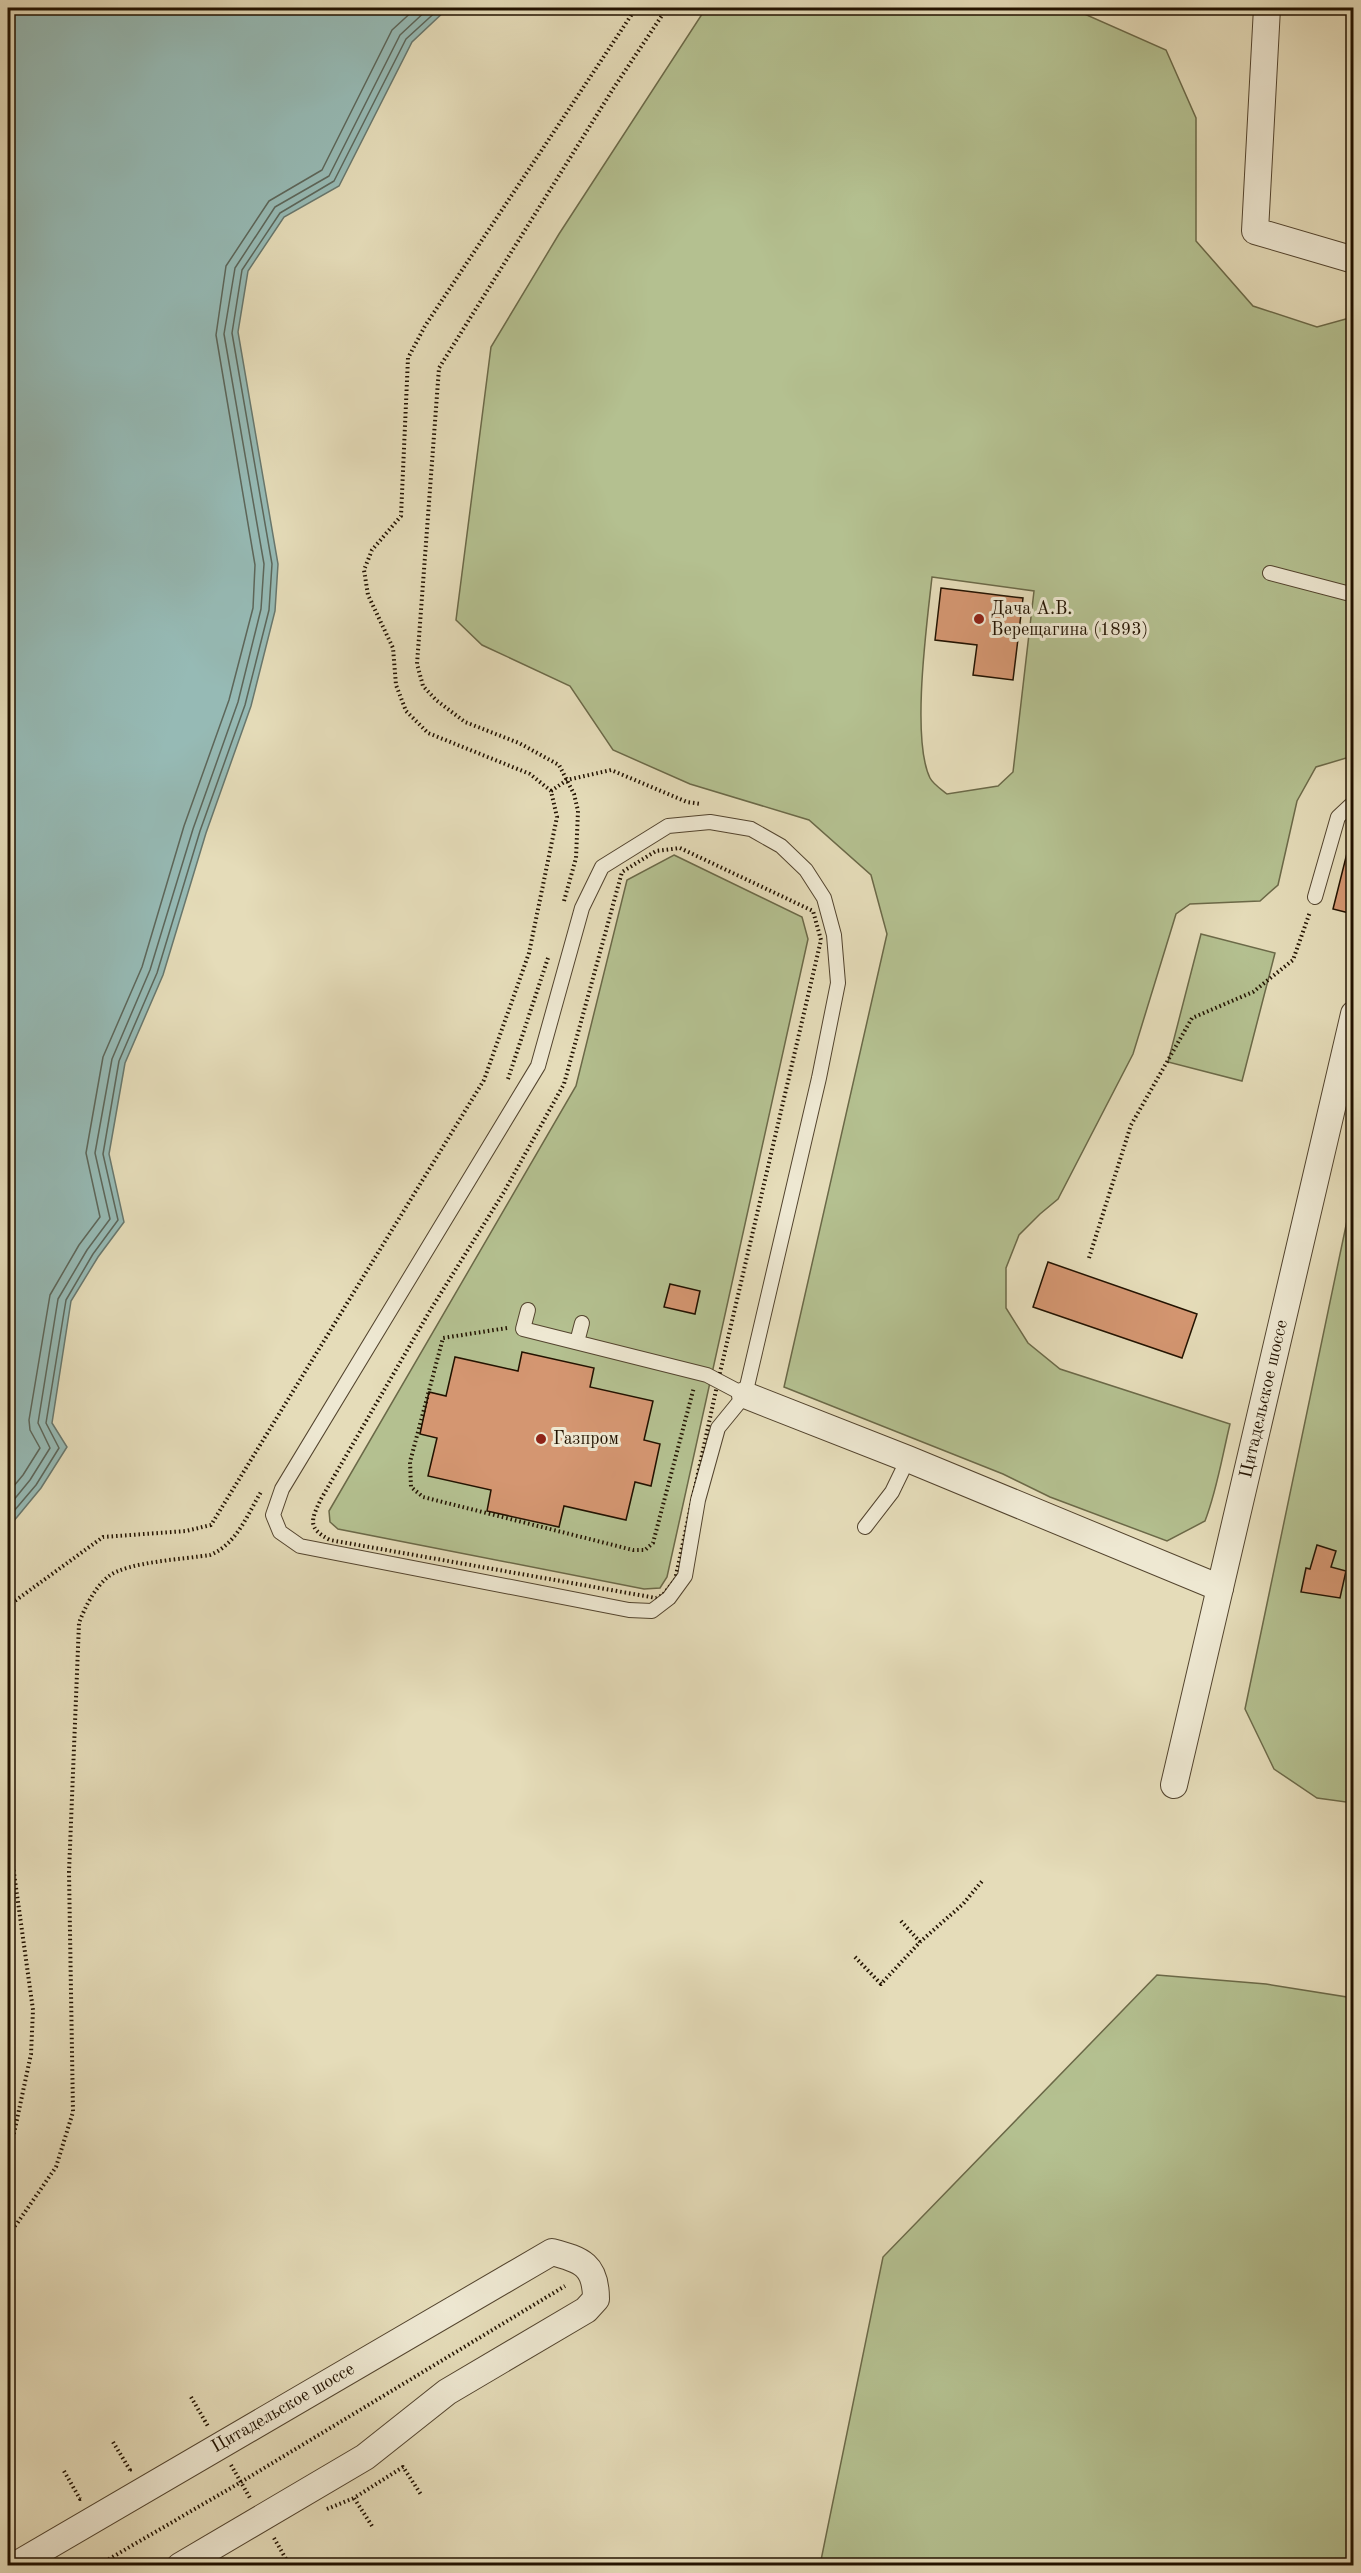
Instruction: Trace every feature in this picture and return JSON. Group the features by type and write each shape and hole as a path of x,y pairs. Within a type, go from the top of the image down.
{"street":[{"path":"1267,8 1255,231 1353,260"},
{"name":"Цитадельское шоссе","path":"1174,1785 1353,1014"},
{"path":"745,1395 908,1459 1220,1588"},
{"name":"Цитадельское шоссе","path":"14,2565 552,2252 576,2259 591,2270 596,2282 596,2299 586,2310 447,2392 364,2457 262,2518"},
{"path":"180,2565 262,2518"}],"lane":[{"path":"1269,573 1353,595"},
{"path":"1315,897 1338,817 1353,802"},
{"path":"710,822 751,829 781,846 806,870 824,898 834,935 838,983 819,1078 745,1395 718,1428 698,1500 685,1576 669,1598 652,1611 629,1610 300,1546 280,1532 273,1515 282,1489 516,1105 537,1066 582,908 602,867 669,826 710,822"},
{"path":"528,1310 523,1329 697,1373 745,1395"},
{"path":"577,1342 582,1323"},
{"path":"865,1527 892,1492 908,1459"}],"path":[{"path":"8,1606 103,1537 186,1531 211,1525 484,1080 529,953 557,817 551,791 530,774 428,733 406,711 396,685 393,648 368,595 364,570 372,550 401,516 408,358 425,326 636,8"},
{"path":"563,904 576,858 578,811 574,794 559,765 519,743 465,722 436,700 423,686 417,664 439,368 613,89 667,8"},
{"path":"551,791 567,780 611,770 687,802 710,806"},
{"path":"680,849 813,911 821,940 718,1381 675,1580 663,1595 656,1598 330,1540 317,1533 312,1526 321,1499 431,1309 504,1192 564,1084 622,872 656,851 680,849"},
{"path":"1089,1258 1131,1125 1192,1018 1253,992 1293,960 1315,897"},
{"path":"507,1082 550,950"},
{"path":"500,1328 443,1338 410,1462 411,1487 423,1497 633,1550 645,1550 653,1543 697,1373"},
{"path":"8,2232 16,2225 56,2167 73,2112 69,1872 79,1623 95,1592 107,1577 122,1569 210,1555 221,1550 231,1542 262,1490"},
{"path":"8,1830 33,2010 31,2054 13,2138 8,2151"},
{"path":"855,1957 881,1984 920,1942 963,1904 982,1880"},
{"path":"901,1921 920,1942"},
{"path":"97,2565 241,2482 565,2286"},
{"path":"191,2397 290,2565"},
{"path":"113,2442 130,2470 120,2475"},
{"path":"372,2526 354,2498 403,2467 422,2496"},
{"path":"64,2471 80,2499 90,2493"}],"green space":[{"path":"706,8 1071,8 1166,50 1196,118 1196,241 1253,306 1317,327 1353,317 1353,756 1316,767 1297,801 1278,885 1260,901 1190,904 1176,914 1133,1054 1058,1199 1019,1235 1006,1268 1006,1308 1028,1343 1060,1369 1230,1424 1205,1521 1167,1541 1050,1497 1003,1474 784,1387 887,934 871,875 809,820 690,784 613,750 570,686 482,645 456,620 491,347 559,234","holes":["932,577 1034,591 1013,772 998,786 947,794 930,778 924,760 922,737 922,680"]},
{"path":"674,855 802,917 808,939 667,1577 660,1588 644,1589 338,1529 330,1522 329,1511 576,1086 627,880"},
{"path":"1201,934 1275,953 1242,1081 1168,1062"},
{"path":"1353,1192 1353,1803 1317,1798 1274,1769 1245,1709"},
{"path":"1157,1975 1266,1984 1353,1998 1353,2565 820,2565 883,2257"}],"water":[{"path":"8,8 448,8 412,42 339,186 284,217 248,271 238,332 278,564 275,611 251,706 206,833 163,975 125,1063 109,1154 124,1222 98,1257 71,1301 52,1423 67,1447 41,1488 8,1528"}],"building":[{"name":"Дача А.В. Верещагина (1893)","path":"941,588 1023,598 1013,680 973,675 977,645 935,640"},
{"path":"1347,853 1353,854 1353,914 1333,909"},
{"path":"1048,1262 1197,1314 1182,1358 1033,1307"},
{"path":"670,1284 700,1291 695,1314 664,1307"},
{"name":"Газпром","path":"522,1352 594,1368 590,1387 653,1401 644,1440 660,1444 651,1486 635,1482 626,1520 564,1506 559,1527 487,1511 491,1490 428,1476 437,1438 420,1434 429,1392 446,1396 455,1357 518,1371"},
{"path":"1317,1545 1336,1551 1331,1567 1346,1571 1340,1598 1301,1592 1306,1568 1310,1569"}],"place":[{"name":"Дача А.В. Верещагина (1893)","path":"979,619"},
{"name":"Газпром","path":"541,1439"}]}
